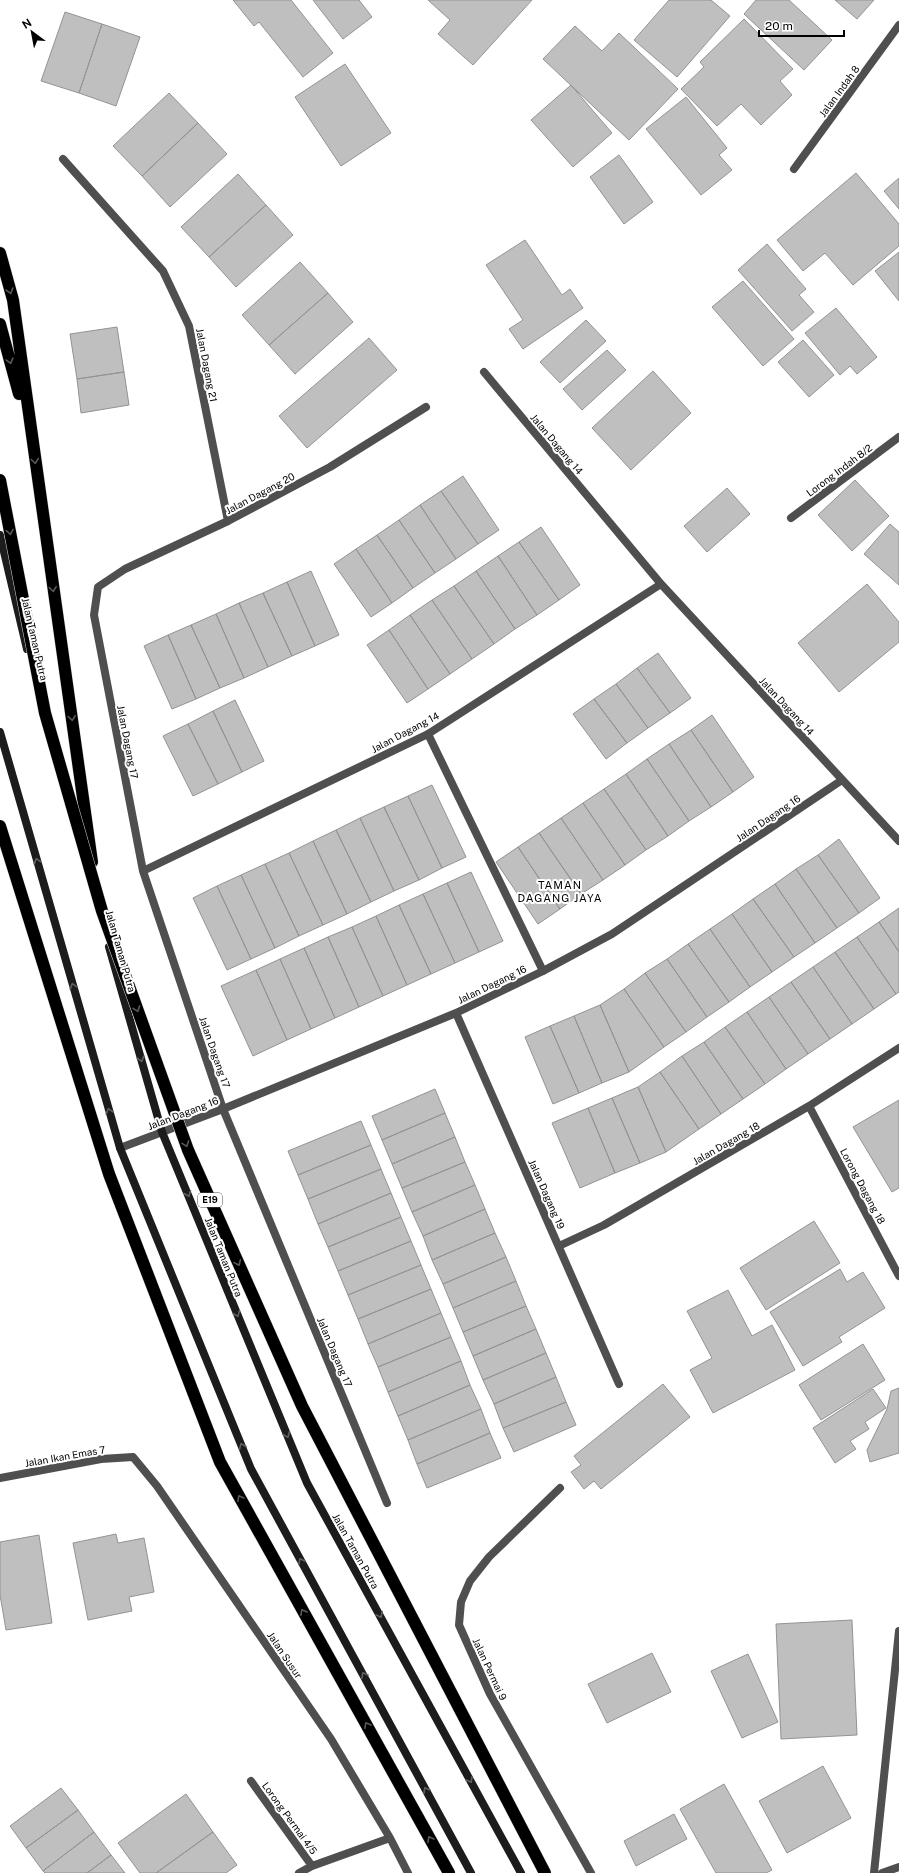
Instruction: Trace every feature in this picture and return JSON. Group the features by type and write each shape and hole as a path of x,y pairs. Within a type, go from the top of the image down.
{"highway":[{"path":"0,253 13,300 99,910"},
{"path":"0,324 32,439"},
{"name":"E19","path":"0,480 45,713 102,910 188,1150 302,1406 545,1873"},
{"path":"0,826 109,1174 220,1462 449,1873"}],"street":[{"name":"Jalan Indah 8","path":"794,169 899,25"},
{"name":"Jalan Dagang 21","path":"63,159 163,271 189,326 228,521"},
{"name":"Jalan Dagang 14","path":"484,372 661,584 899,841"},
{"name":"Jalan Dagang 20","path":"98,587 125,569 228,521 330,467 426,407"},
{"name":"Lorong Indah 8/2","path":"791,518 899,437"},
{"name":"Jalan Taman Putra","path":"0,535 42,713 162,1132 307,1483 521,1873"},
{"name":"Jalan Dagang 14","path":"143,871 428,734 661,584"},
{"name":"Jalan Dagang 17","path":"98,587 94,615 143,871 223,1109 387,1503"},
{"path":"0,732 120,1148 251,1469 471,1873"},
{"path":"428,734 543,971"},
{"name":"Jalan Dagang 16","path":"120,1148 223,1109 456,1012 543,971 612,934 842,780"},
{"name":"Jalan Dagang 19","path":"456,1012 619,1384"},
{"name":"Jalan Dagang 18","path":"559,1246 604,1225 809,1106 899,1048"},
{"name":"Lorong Dagang 18","path":"809,1106 899,1276"},
{"name":"Jalan Ikan Emas 7","path":"0,1478 101,1459 133,1458"},
{"name":"Jalan Susur","path":"133,1458 157,1486 331,1739 390,1838 408,1873"},
{"name":"Jalan Permai 9","path":"560,1488 489,1557 470,1581 461,1602 459,1625 490,1694 591,1873"},
{"path":"874,1873 899,1631"},
{"name":"Lorong Permai 4/5","path":"251,1781 312,1866"},
{"path":"299,1873 312,1866 390,1838"},
{"path":"882,1873 899,1867"}],"building":[{"path":"233,0 291,0 333,53 303,77 259,22 254,26"},
{"path":"313,0 359,0 372,17 343,39"},
{"path":"428,0 532,0 473,65 438,34 450,20"},
{"path":"669,0 711,0 730,16 677,77 634,40"},
{"path":"756,0 789,0 832,40 804,70 744,14"},
{"path":"835,0 874,0 857,19"},
{"path":"65,12 102,24 79,93 41,81"},
{"path":"744,19 793,69 780,81 792,95 761,125 741,104 717,126 681,89 704,67 700,62"},
{"path":"102,24 140,37 116,106 79,93"},
{"path":"575,26 602,51 619,33 678,89 629,140 543,59"},
{"path":"345,64 391,133 341,166 295,97"},
{"path":"571,85 612,133 573,167 531,120"},
{"path":"169,93 198,123 142,176 113,146"},
{"path":"686,97 727,148 719,155 732,170 701,195 646,129"},
{"path":"198,123 227,154 170,207 142,176"},
{"path":"619,155 653,202 624,224 590,177"},
{"path":"856,173 899,224 899,246 853,285 825,253 803,271 777,240"},
{"path":"238,174 266,205 209,257 181,227"},
{"path":"899,178 899,209 884,191"},
{"path":"266,205 293,235 236,287 209,257"},
{"path":"525,240 562,295 570,289 583,308 523,349 509,329 523,320 486,265"},
{"path":"767,244 806,289 799,295 814,312 792,331 738,270"},
{"path":"899,252 899,301 875,271"},
{"path":"300,262 328,293 269,345 242,315"},
{"path":"743,281 794,339 763,366 712,307"},
{"path":"328,293 353,322 295,374 269,345"},
{"path":"836,308 877,357 857,374 850,366 840,375 805,333"},
{"path":"586,320 606,341 560,383 540,362"},
{"path":"117,327 124,372 77,379 70,334"},
{"path":"369,338 397,370 307,448 279,416"},
{"path":"803,340 834,375 809,397 778,362"},
{"path":"607,350 626,370 582,410 563,389"},
{"path":"653,371 691,413 631,470 592,428"},
{"path":"124,372 129,405 81,413 77,379"},
{"path":"463,476 499,530 478,544 441,491"},
{"path":"855,480 889,516 852,551 818,515"},
{"path":"727,488 750,514 707,552 684,526"},
{"path":"441,491 478,544 456,559 420,505"},
{"path":"420,505 456,559 435,573 399,520"},
{"path":"399,520 435,573 413,588 377,535"},
{"path":"890,524 899,532 899,585 864,554"},
{"path":"541,527 580,585 559,600 519,542"},
{"path":"377,535 413,588 392,603 356,549"},
{"path":"519,542 559,600 537,615 498,556"},
{"path":"356,549 392,603 371,617 334,564"},
{"path":"498,556 537,615 515,629 476,571"},
{"path":"311,571 339,635 315,646 287,582"},
{"path":"476,571 515,629 494,644 454,586"},
{"path":"287,582 315,646 292,656 263,593"},
{"path":"867,584 899,622 899,642 839,692 798,643"},
{"path":"454,586 494,644 472,659 432,600"},
{"path":"263,593 292,656 268,667 239,603"},
{"path":"432,600 472,659 450,674 410,615"},
{"path":"239,603 268,667 244,678 216,614"},
{"path":"216,614 244,678 220,688 191,625"},
{"path":"410,615 450,674 428,689 389,630"},
{"path":"191,625 220,688 196,699 168,635"},
{"path":"389,630 428,689 407,703 367,645"},
{"path":"168,635 196,699 172,709 144,646"},
{"path":"658,653 691,698 670,713 637,668"},
{"path":"637,668 670,713 648,728 616,684"},
{"path":"616,684 648,728 627,743 594,699"},
{"path":"594,699 627,743 606,759 573,714"},
{"path":"235,700 264,761 242,772 213,711"},
{"path":"213,711 242,772 218,784 188,724"},
{"path":"712,715 754,777 733,792 691,730"},
{"path":"188,724 218,784 193,796 163,736"},
{"path":"691,730 733,792 711,807 669,744"},
{"path":"669,744 711,807 689,821 647,759"},
{"path":"647,759 689,821 668,836 626,774"},
{"path":"626,774 668,836 646,850 604,789"},
{"path":"432,785 466,857 442,868 408,796"},
{"path":"604,789 646,850 625,865 583,803"},
{"path":"408,796 442,868 419,880 384,807"},
{"path":"583,803 625,865 603,880 561,818"},
{"path":"384,807 419,880 394,891 360,818"},
{"path":"360,818 394,891 371,902 336,830"},
{"path":"561,818 603,880 581,894 539,833"},
{"path":"336,830 371,902 347,914 313,841"},
{"path":"539,833 581,894 560,909 518,847"},
{"path":"839,839 880,898 859,913 818,855"},
{"path":"313,841 347,914 323,925 289,853"},
{"path":"518,847 560,909 538,924 496,862"},
{"path":"289,853 323,925 299,936 265,864"},
{"path":"818,855 859,913 837,928 796,869"},
{"path":"265,864 299,936 275,948 241,875"},
{"path":"796,869 837,928 815,943 775,884"},
{"path":"471,872 503,941 479,952 447,883"},
{"path":"241,875 275,948 251,959 217,886"},
{"path":"447,883 479,952 455,963 423,894"},
{"path":"775,884 815,943 794,957 753,899"},
{"path":"217,886 251,959 227,970 193,898"},
{"path":"423,894 455,963 431,974 399,905"},
{"path":"753,899 794,957 772,972 732,914"},
{"path":"399,905 431,974 407,985 376,916"},
{"path":"899,908 899,952 879,922"},
{"path":"732,914 772,972 750,987 710,929"},
{"path":"376,916 407,985 383,996 352,927"},
{"path":"879,922 899,952 899,992 896,994 857,937"},
{"path":"352,927 383,996 359,1007 328,937"},
{"path":"710,929 750,987 729,1002 688,944"},
{"path":"328,937 359,1007 335,1018 304,948"},
{"path":"857,937 896,994 874,1009 835,952"},
{"path":"688,944 729,1002 707,1017 667,959"},
{"path":"304,948 335,1018 311,1029 280,959"},
{"path":"835,952 874,1009 852,1024 813,967"},
{"path":"280,959 311,1029 287,1040 256,970"},
{"path":"667,959 707,1017 686,1032 645,973"},
{"path":"813,967 852,1024 830,1039 791,982"},
{"path":"256,970 287,1040 253,1056 221,986"},
{"path":"645,973 686,1032 664,1047 624,989"},
{"path":"791,982 830,1039 808,1054 769,997"},
{"path":"624,989 664,1047 629,1072 600,1005"},
{"path":"769,997 808,1054 786,1069 747,1012"},
{"path":"600,1005 629,1072 602,1083 574,1016"},
{"path":"747,1012 786,1069 765,1084 725,1027"},
{"path":"574,1016 602,1083 579,1093 550,1026"},
{"path":"550,1026 579,1093 553,1104 525,1037"},
{"path":"725,1027 765,1084 743,1099 704,1042"},
{"path":"704,1042 743,1099 721,1114 682,1056"},
{"path":"682,1056 721,1114 699,1129 660,1072"},
{"path":"660,1072 699,1129 666,1152 638,1087"},
{"path":"638,1087 666,1152 640,1163 612,1098"},
{"path":"435,1089 445,1113 382,1140 372,1116"},
{"path":"612,1098 640,1163 615,1173 588,1108"},
{"path":"899,1100 899,1188 892,1192 853,1127"},
{"path":"588,1108 615,1173 580,1188 552,1123"},
{"path":"445,1113 455,1137 392,1164 382,1140"},
{"path":"361,1121 371,1145 298,1175 288,1151"},
{"path":"455,1137 465,1162 402,1188 392,1164"},
{"path":"371,1145 381,1169 308,1199 298,1175"},
{"path":"465,1162 475,1185 412,1212 402,1188"},
{"path":"381,1169 391,1193 318,1224 308,1199"},
{"path":"475,1185 485,1209 423,1236 412,1212"},
{"path":"391,1193 401,1217 328,1247 318,1224"},
{"path":"485,1209 495,1233 432,1260 423,1236"},
{"path":"401,1217 411,1241 338,1271 328,1247"},
{"path":"814,1221 840,1263 766,1310 740,1268"},
{"path":"495,1233 506,1257 443,1284 432,1260"},
{"path":"411,1241 421,1265 348,1295 338,1271"},
{"path":"506,1257 516,1281 453,1308 443,1284"},
{"path":"421,1265 431,1289 358,1319 348,1295"},
{"path":"840,1269 847,1282 863,1272 885,1308 839,1337 842,1342 803,1366 770,1312"},
{"path":"516,1281 526,1306 463,1332 453,1308"},
{"path":"431,1289 441,1313 368,1344 358,1319"},
{"path":"728,1290 752,1336 772,1325 795,1370 713,1413 690,1370 712,1358 687,1311"},
{"path":"526,1306 536,1329 473,1356 463,1332"},
{"path":"441,1313 451,1337 378,1367 368,1344"},
{"path":"536,1329 546,1353 483,1380 473,1356"},
{"path":"451,1337 461,1361 388,1392 378,1367"},
{"path":"863,1344 885,1380 821,1420 799,1385"},
{"path":"546,1353 556,1377 494,1404 483,1380"},
{"path":"461,1361 470,1385 398,1416 388,1392"},
{"path":"556,1377 566,1402 503,1428 494,1404"},
{"path":"663,1384 690,1417 601,1489 594,1481 584,1489 571,1472 581,1465 574,1456"},
{"path":"470,1385 481,1409 408,1440 398,1416"},
{"path":"899,1388 899,1453 870,1462 867,1450 887,1409 891,1391"},
{"path":"873,1389 886,1408 865,1422 869,1429 850,1441 856,1449 835,1463 813,1428"},
{"path":"566,1402 576,1425 514,1452 503,1428"},
{"path":"481,1409 490,1433 417,1464 408,1440"},
{"path":"490,1433 501,1458 427,1488 417,1464"},
{"path":"116,1534 118,1543 144,1538 154,1592 129,1597 132,1611 88,1620 73,1543"},
{"path":"39,1535 52,1623 6,1630 0,1595 0,1542"},
{"path":"852,1620 857,1735 781,1739 776,1624"},
{"path":"652,1653 671,1692 607,1723 588,1684"},
{"path":"748,1654 778,1722 742,1738 711,1671"},
{"path":"823,1766 851,1818 787,1853 759,1801"},
{"path":"724,1784 772,1870 766,1873 716,1873 680,1809"},
{"path":"61,1788 78,1810 26,1848 10,1826"},
{"path":"186,1794 213,1832 156,1873 140,1873 118,1843"},
{"path":"78,1810 94,1832 43,1871 26,1848"},
{"path":"674,1814 687,1839 636,1866 624,1841"},
{"path":"94,1832 111,1855 87,1873 45,1873 43,1871"},
{"path":"213,1832 237,1865 226,1873 156,1873"},
{"path":"111,1855 125,1873 87,1873"}],"district":[{"name":"TAMAN DAGANG JAYA","path":"560,891"}]}
